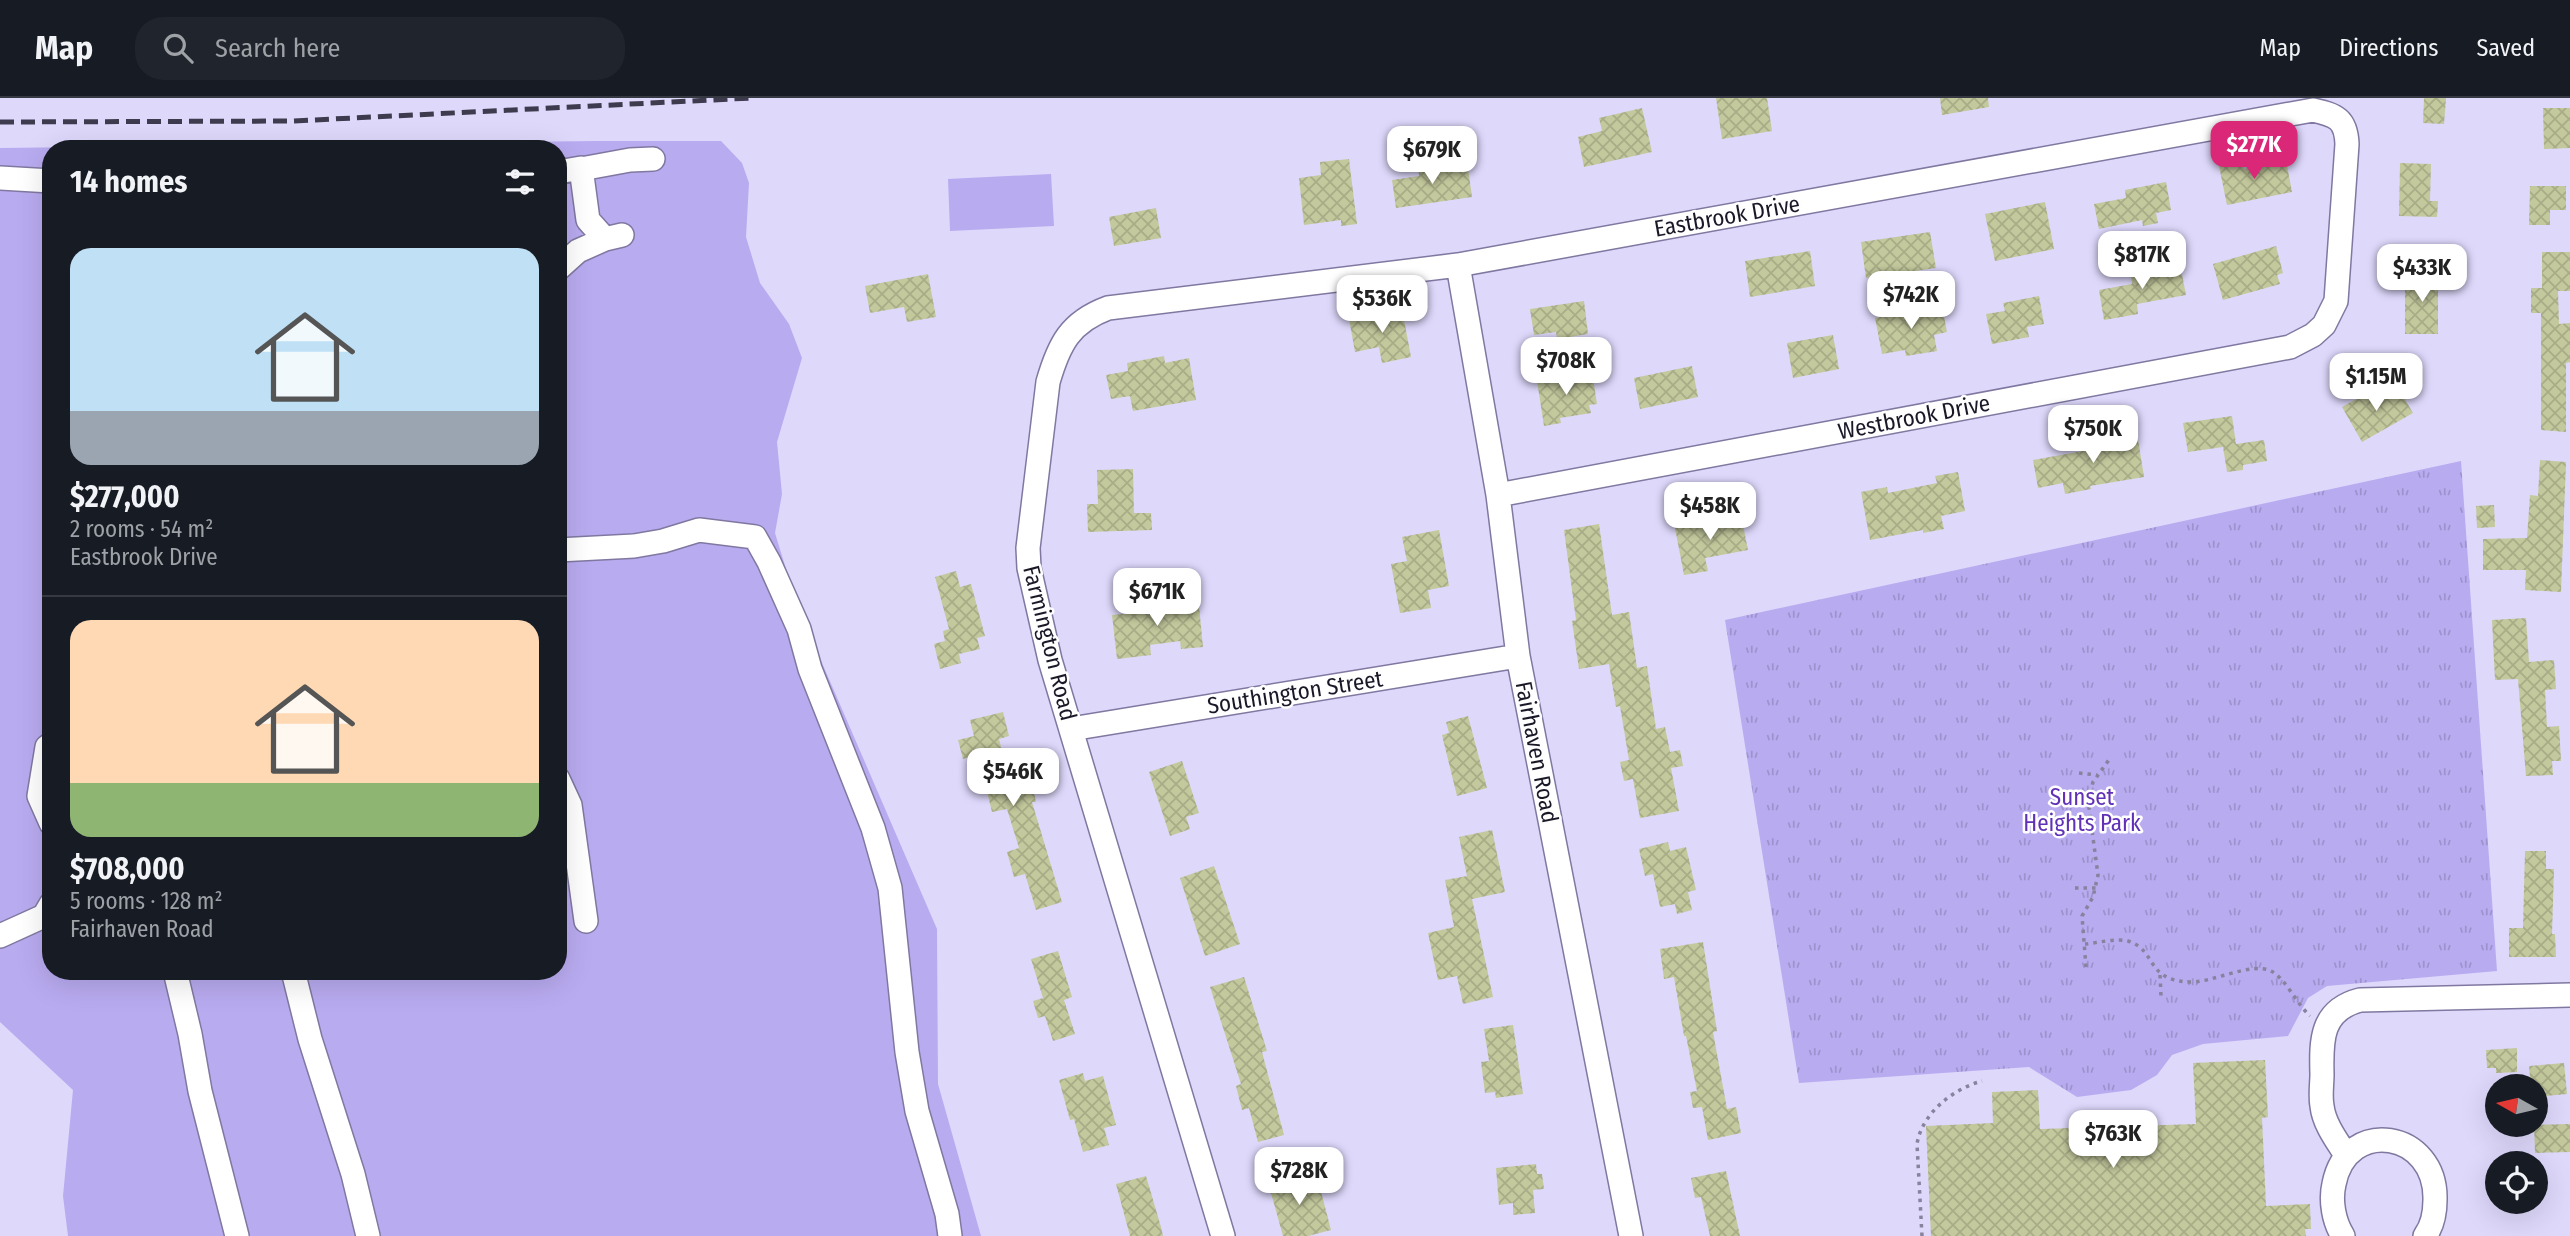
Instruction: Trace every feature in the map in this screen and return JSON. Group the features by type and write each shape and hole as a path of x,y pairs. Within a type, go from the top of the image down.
{"street":[{"name":"Eastbrook Drive","path":"1108,308 1458,265 2314,110 2329,113 2341,120"},
{"name":"Westbrook Drive","path":"1499,495 2276,350 2302,342 2324,325 2336,301 2347,144 2347,133 2341,120"},
{"path":"567,261 578,251 613,237 588,220 570,170 653,159"},
{"path":"0,178 42,180"},
{"name":"Fairhaven Road","path":"1458,265 1499,495 1518,656 1631,1236"},
{"name":"Farmington Road","path":"1108,308 1089,315 1073,327 1054,362 1048,382 1028,548 1029,568 1071,729 1223,1236"},
{"path":"567,550 634,546 699,530 755,537 769,562 799,629 810,669 873,828 890,888 907,1052 916,1111 947,1214 950,1236"},
{"name":"Southington Street","path":"1071,729 1518,656"},
{"path":"42,774 38,796 42,804"},
{"path":"567,798 586,921"},
{"path":"0,936 42,917"},
{"path":"177,980 200,1091 237,1236"},
{"path":"295,980 310,1039 354,1174 368,1236"},
{"path":"2346,1155 2322,1108 2321,1047 2325,1028 2335,1012 2348,1003 2360,1000 2570,995"},
{"path":"2343,1236 2337,1228 2333,1188 2338,1169 2346,1155 2360,1144 2379,1140 2398,1143 2415,1151 2426,1161 2433,1177 2435,1215 2425,1236"}],"path":[{"path":"2086,967 2082,916 2096,888 2097,863 2090,794 2097,775 2111,757"},
{"path":"2079,773 2097,775"},
{"path":"2075,888 2096,888"},
{"path":"2085,944 2126,940 2144,951 2160,975 2161,996"},
{"path":"2160,975 2194,982 2253,969 2270,970 2298,1004 2325,1028"},
{"path":"1922,1236 1917,1144 1919,1131 1927,1119 1962,1086 1982,1081"}],"green space":[{"path":"567,141 721,141 742,163 749,183 746,237 760,283 789,324 802,358 777,442 782,494 775,533 797,605 937,929 938,1084 981,1236 68,1236 63,1196 73,1090 0,1022 0,148 42,148 42,980 567,980"},
{"path":"1051,174 1054,226 950,231 948,179"},
{"name":"Sunset Heights Park","path":"2461,461 2497,971 2327,986 2308,998 2288,1036 2203,1044 2172,1055 2157,1075 2131,1090 2077,1097 2029,1067 1799,1083 1725,620"}],"building":[{"path":"1716,98 1767,98 1772,131 1722,139"},
{"path":"1940,98 1988,98 1989,107 1942,115"},
{"path":"2424,98 2446,98 2444,124 2423,123"},
{"path":"1642,108 1652,152 1584,167 1578,137 1602,131 1599,118"},
{"path":"2543,108 2570,108 2570,148 2544,149"},
{"path":"1349,159 1357,224 1341,226 1341,220 1304,225 1299,178 1321,175 1320,162"},
{"path":"2286,160 2292,192 2227,205 2219,166 2243,161 2244,169"},
{"path":"1436,161 1438,172 1468,168 1472,197 1396,208 1392,180 1419,176 1418,164"},
{"path":"2400,163 2431,164 2430,201 2438,201 2437,217 2399,216"},
{"path":"2166,182 2171,210 2156,213 2158,223 2143,226 2142,220 2099,229 2094,204 2126,198 2125,190"},
{"path":"2530,186 2566,186 2566,210 2550,210 2550,225 2529,225"},
{"path":"2045,202 2054,249 1995,261 1985,214"},
{"path":"1156,208 1161,238 1114,246 1109,217"},
{"path":"1930,232 1936,268 1866,278 1861,242"},
{"path":"2276,246 2283,273 2277,275 2280,284 2223,300 2213,264"},
{"path":"1810,251 1815,286 1750,297 1745,261"},
{"path":"2542,252 2570,252 2570,291 2558,291 2559,324 2570,323 2570,362 2566,363 2566,432 2541,430 2541,313 2531,313 2531,288 2542,288"},
{"path":"2180,264 2186,295 2137,304 2138,314 2104,320 2099,290 2132,284 2131,273"},
{"path":"928,274 936,317 907,322 904,307 870,313 865,286"},
{"path":"2405,275 2438,275 2438,334 2405,334"},
{"path":"2039,296 2044,324 2027,327 2029,337 1992,344 1986,314 2005,311 2003,303"},
{"path":"1584,301 1588,334 1557,339 1556,332 1534,335 1530,309"},
{"path":"1942,306 1947,332 1934,335 1937,351 1906,356 1905,350 1882,354 1875,318"},
{"path":"1402,309 1411,357 1382,363 1379,347 1355,352 1349,319"},
{"path":"1833,335 1839,369 1793,378 1787,343"},
{"path":"1164,356 1165,363 1189,358 1196,400 1133,411 1130,396 1111,399 1106,375 1128,371 1127,363"},
{"path":"1692,366 1698,397 1640,409 1634,378"},
{"path":"1584,373 1585,379 1593,378 1597,404 1589,405 1591,413 1560,418 1561,423 1544,426 1537,381"},
{"path":"2376,388 2382,398 2399,389 2413,413 2362,442 2342,407"},
{"path":"2232,416 2236,444 2264,440 2267,461 2243,465 2243,470 2227,472 2223,447 2188,452 2183,423"},
{"path":"2137,433 2144,477 2090,486 2091,489 2065,494 2063,483 2038,488 2033,460 2083,451 2082,442"},
{"path":"2540,460 2566,462 2561,592 2525,590 2526,570 2483,570 2483,539 2527,538 2530,495 2538,496"},
{"path":"1133,469 1134,513 1151,513 1152,530 1088,532 1087,504 1098,504 1097,470"},
{"path":"1958,472 1965,511 1941,516 1944,529 1870,540 1861,492 1887,487 1888,493 1937,483 1935,476"},
{"path":"2494,505 2495,527 2477,528 2476,506"},
{"path":"1741,515 1748,550 1705,558 1708,571 1684,575 1675,528"},
{"path":"1599,524 1612,615 1629,612 1637,668 1647,666 1656,729 1665,727 1670,752 1680,750 1683,766 1671,768 1679,811 1640,818 1633,779 1624,781 1620,762 1629,760 1620,706 1616,707 1609,664 1579,669 1572,621 1576,620 1564,530"},
{"path":"1439,530 1449,586 1428,590 1431,608 1400,613 1391,564 1407,561 1402,537"},
{"path":"956,571 960,587 971,584 985,636 977,638 980,649 959,654 961,663 940,669 934,644 945,641 943,631 949,629 935,577"},
{"path":"1175,595 1176,608 1199,606 1203,647 1181,649 1180,641 1150,645 1151,655 1117,659 1112,615 1152,611 1150,598"},
{"path":"2526,618 2529,662 2554,660 2556,689 2545,690 2547,727 2559,726 2561,761 2552,761 2553,775 2526,776 2518,679 2495,680 2492,620"},
{"path":"1003,712 1009,736 999,739 1010,783 1031,778 1036,802 1032,802 1062,902 1036,910 1025,874 1014,877 1007,852 1019,848 1007,809 992,812 978,755 963,759 958,740 974,736 970,720"},
{"path":"1468,716 1487,788 1457,796 1442,735 1449,733 1446,722"},
{"path":"1182,761 1199,813 1186,817 1190,829 1170,836 1149,772"},
{"path":"1492,830 1505,892 1472,899 1493,997 1463,1004 1457,976 1438,980 1428,933 1454,927 1445,880 1467,876 1459,837"},
{"path":"1668,842 1670,851 1686,847 1696,890 1688,892 1692,910 1677,914 1675,904 1660,907 1653,874 1645,876 1639,849"},
{"path":"2525,851 2546,851 2546,869 2554,869 2552,934 2555,934 2556,957 2509,957 2509,928 2523,928"},
{"path":"1214,866 1240,944 1205,956 1180,878"},
{"path":"1703,942 1717,1031 1713,1032 1727,1109 1736,1107 1741,1133 1708,1140 1702,1107 1693,1108 1690,1092 1697,1091 1674,977 1664,979 1660,949"},
{"path":"1058,951 1072,997 1064,1000 1075,1034 1053,1041 1045,1016 1038,1018 1033,1001 1043,998 1031,959"},
{"path":"1244,977 1267,1051 1262,1052 1284,1135 1258,1142 1249,1108 1242,1110 1236,1086 1241,1084 1210,987"},
{"path":"1513,1025 1523,1094 1496,1098 1495,1092 1485,1093 1481,1062 1489,1061 1484,1029"},
{"path":"2517,1048 2517,1072 2496,1073 2496,1068 2487,1068 2486,1050"},
{"path":"2265,1060 2268,1117 2262,1118 2266,1206 2310,1204 2311,1229 2305,1229 2306,1236 1931,1236 1926,1126 1993,1123 1992,1092 2038,1090 2040,1129 2196,1124 2193,1063"},
{"path":"2564,1063 2567,1094 2548,1096 2548,1074 2530,1074 2529,1066"},
{"path":"1083,1073 1085,1081 1103,1076 1116,1125 1104,1128 1109,1145 1083,1152 1074,1119 1070,1120 1059,1080"},
{"path":"2570,1124 2570,1152 2535,1151 2534,1138 2548,1138 2548,1125"},
{"path":"1536,1164 1537,1174 1542,1174 1544,1189 1533,1190 1535,1213 1513,1215 1513,1203 1499,1205 1496,1168"},
{"path":"1726,1171 1740,1236 1710,1236 1701,1197 1695,1198 1691,1178"},
{"path":"1295,1175 1298,1186 1318,1180 1331,1230 1308,1236 1283,1236 1268,1182"},
{"path":"1146,1176 1163,1236 1130,1236 1116,1184"}],"railway":[{"path":"0,122 293,121 751,98"}]}
